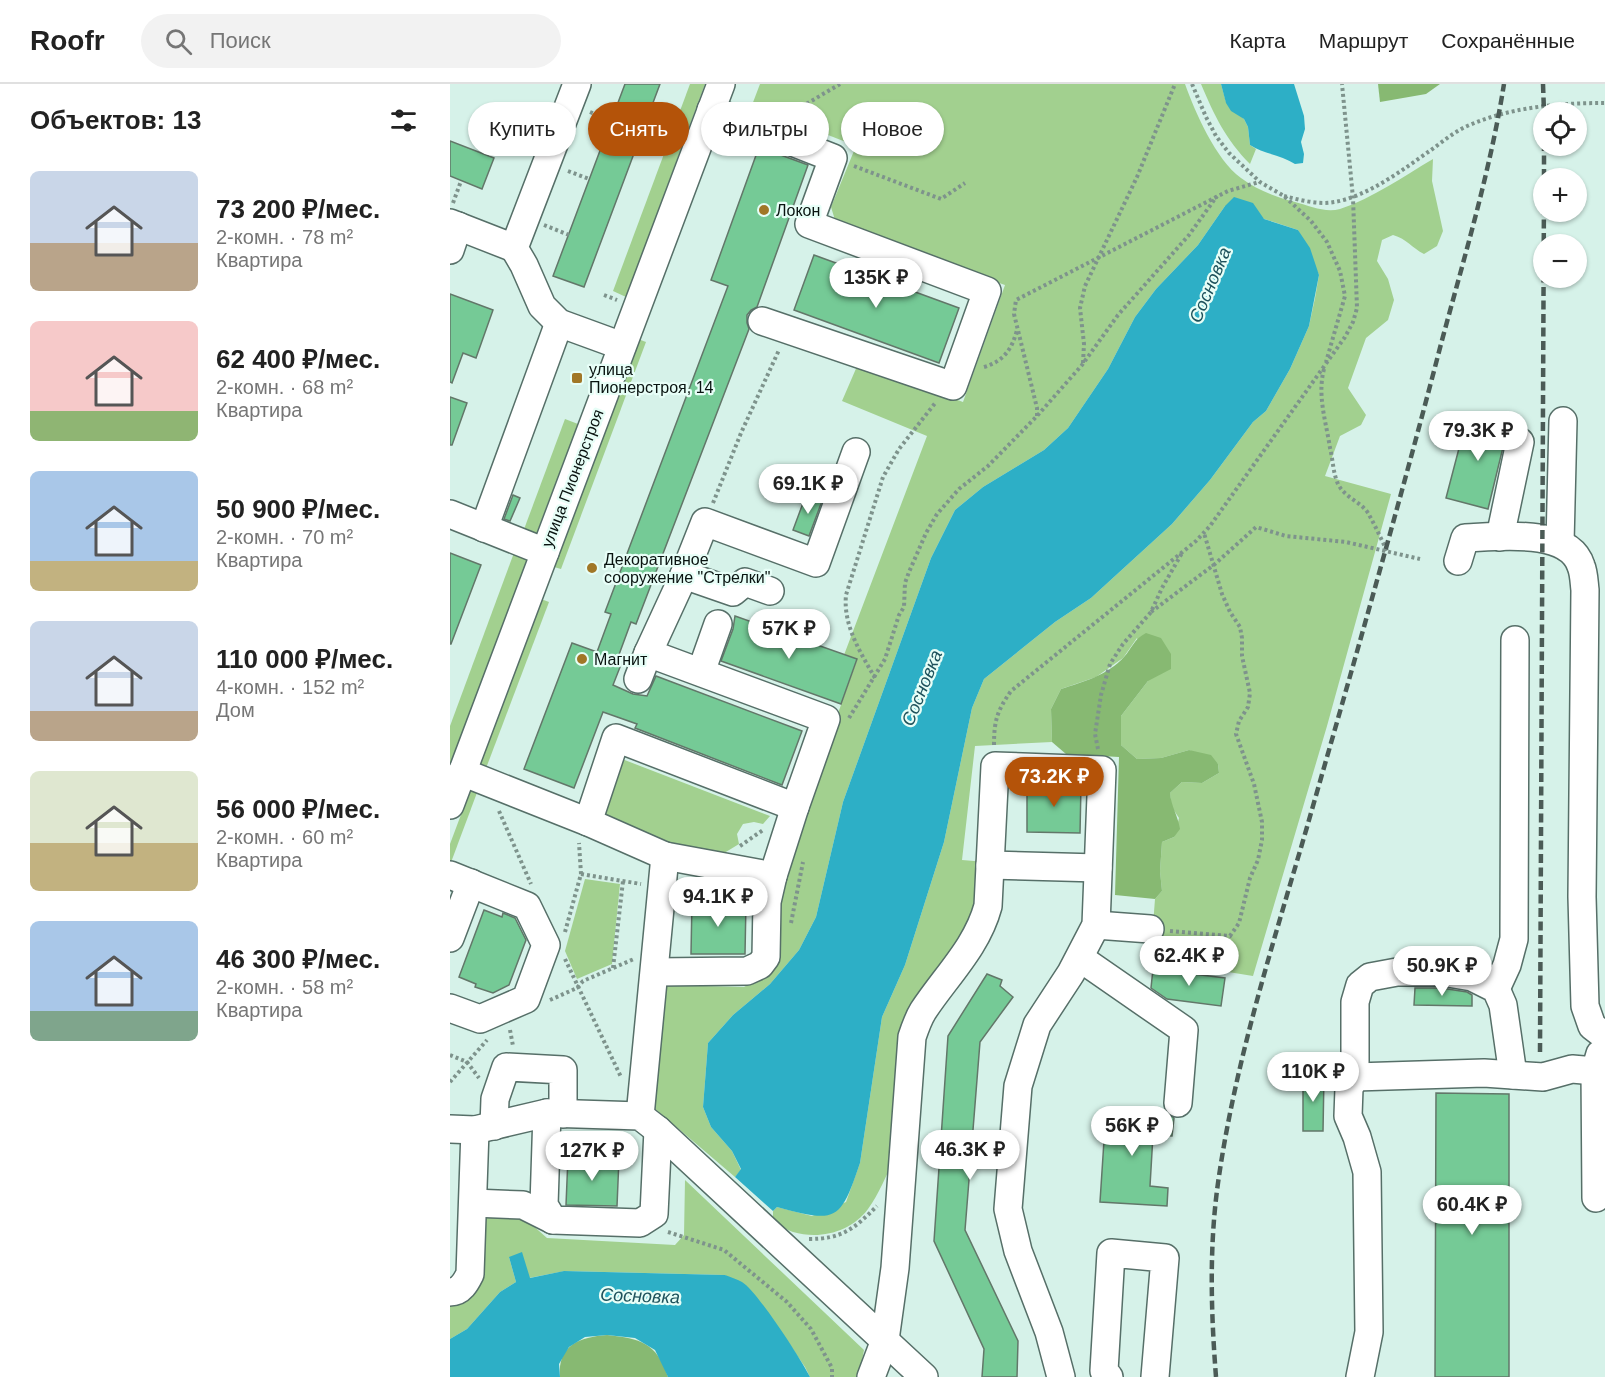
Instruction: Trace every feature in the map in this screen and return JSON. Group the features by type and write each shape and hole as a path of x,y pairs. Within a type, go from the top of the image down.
{"street":[{"path":"514,248 577,84"},
{"name":"улица Пионерстроя","path":"714,102 721,84"},
{"name":"улица Пионерстроя","path":"450,805 701,137"},
{"path":"762,321 953,387 987,291 809,224 833,158 828,156"},
{"path":"452,227 514,248 542,306 559,323 622,346"},
{"path":"484,528 559,323"},
{"path":"1560,543 1563,421"},
{"path":"1500,537 1520,442"},
{"path":"638,679 705,522 816,563 855,452"},
{"path":"450,514 545,552"},
{"path":"1458,561 1465,538 1526,537 1560,543 1569,548 1581,565 1585,590 1582,897 1585,1006 1592,1026 1605,1037 1595,1071 1596,1198"},
{"path":"684,575 734,592 745,582 770,591"},
{"path":"701,672 718,624"},
{"path":"1496,989 1507,965 1514,939 1515,640"},
{"path":"648,652 826,719 773,876 767,902 766,957 760,965 747,971 656,961"},
{"path":"583,820 616,738 795,807"},
{"path":"871,1377 885,1340 895,1268 912,1036 921,1013 969,950 984,923 988,906 994,766 1102,770 1096,925 1080,958 1037,1025 1018,1086 1008,1209 1018,1251 1049,1332 1062,1377"},
{"path":"462,772 583,820 665,856 773,876"},
{"path":"465,1190 523,1205 553,1220 640,1223 654,1214 649,1123 656,961 665,856"},
{"path":"990,865 1098,868"},
{"path":"450,938 460,879 527,906 546,945 526,999 480,1019 450,1008"},
{"path":"1096,925 1150,929"},
{"path":"1080,958 1184,1030 1178,1103"},
{"path":"1360,1377 1370,1332 1367,1172 1348,1116 1349,1088 1355,1077 1355,1002 1360,985 1370,977 1397,972 1442,972 1472,977 1496,989 1503,1005 1513,1075"},
{"path":"450,1292 464,1285 470,1274 465,1190 473,1128 495,1099 506,1067 563,1070 544,1205 553,1220"},
{"path":"1355,1077 1484,1073 1543,1077 1572,1069 1595,1071"},
{"path":"473,1128 555,1114 649,1123 924,1377"},
{"path":"1109,1377 1104,1371 1111,1253 1164,1258 1155,1377"}],"path":[{"path":"811,102 840,84"},
{"path":"1083,364 1081,299 1091,271 1137,177 1175,84"},
{"path":"1192,84 1216,136 1229,153 1260,182 1284,196 1311,221 1327,242 1340,271 1345,296 1320,385 1322,405 1339,486 1347,496 1368,513 1387,551"},
{"path":"994,766 994,723 1000,706 1011,691 1203,533 1345,337 1353,322 1357,308 1353,198 1342,84"},
{"path":"1284,196 1319,203 1353,198 1403,170 1463,128 1479,121 1499,114 1544,106 1605,103"},
{"path":"833,158 940,200 965,183"},
{"path":"452,227 461,181"},
{"path":"1037,416 1014,314 1016,300 1217,196 1260,182"},
{"path":"865,690 875,678 891,643 899,615 904,607 905,583 926,533 937,514 959,489 988,465 1037,416 1083,364 1118,315 1189,235 1217,196"},
{"path":"705,522 741,433 788,330"},
{"path":"875,678 855,641 847,614 846,595 883,477 899,449 942,395 971,371 1002,359 1014,342 1017,330"},
{"path":"1102,770 1095,734 1101,695 1110,664 1123,644 1151,612 1215,564 1256,526 1286,536 1326,539 1420,559"},
{"path":"1150,929 1230,936 1239,923 1262,840 1260,808 1236,734 1239,721 1248,707 1250,693 1242,657 1240,627 1222,594 1215,564 1203,533"},
{"path":"1151,612 1184,550"},
{"path":"713,865 795,807"},
{"path":"564,936 581,874 583,820"},
{"path":"581,874 662,888"},
{"path":"614,968 623,881"},
{"path":"578,988 583,981 614,968 656,961"},
{"path":"450,1055 467,1062 495,1099"},
{"path":"826,1239 846,1233 858,1225 878,1206 881,1198"},
{"path":"640,1223 724,1250 786,1302 811,1329 832,1368 832,1377"}],"green space":[{"path":"690,84 705,84 689,127 689,102 683,102"},
{"path":"760,84 1185,84 1207,135 1223,160 1241,178 1254,186 1288,200 1323,210 1340,209 1376,193 1433,159 1432,181 1443,231 1437,246 1424,254 1393,235 1382,240 1377,261 1388,279 1394,300 1388,320 1366,338 1348,388 1366,415 1361,425 1340,436 1325,476 1391,494 1327,726 1253,976 1191,966 1194,944 1152,938 1155,899 1162,891 1160,871 1162,842 1174,837 1179,818 1171,806 1170,793 1182,782 1202,783 1219,773 1218,764 1189,750 1161,758 1137,759 1121,745 1121,716 1148,681 1137,638 1123,658 1096,677 1061,689 1051,709 1052,742 975,746 962,860 986,862 986,896 923,995 894,1159 879,1191 868,1209 853,1223 834,1232 814,1235 793,1232 785,1228 773,1220 773,1211 777,1207 812,1216 846,1202 860,1163 882,1017 905,965 944,842 972,708 984,679 1055,622 1091,598 1172,524 1210,480 1253,422 1266,411 1290,369 1309,326 1319,275 1298,230 1225,206 1198,245 1156,289 1135,317 1108,369 1068,428 1044,450 983,487 955,510 931,558 843,802 816,917 799,950 770,984 733,1015 708,1043 703,1107 711,1127 732,1151 741,1170 735,1177 653,1107 664,985 744,987 760,978 789,851 857,660 844,655 927,436 842,401 858,364 963,402 1005,285 847,231 835,220 831,207 852,156 944,156 944,102 841,102 841,140 829,135 829,102 753,102"},
{"path":"1201,84 1221,84 1226,102 1244,119 1248,127 1250,145 1256,149 1250,164 1221,127"},
{"path":"1378,84 1440,84 1426,94 1380,102"},
{"path":"663,156 678,156 626,297 613,291"},
{"path":"638,339 646,342 561,569 554,567"},
{"path":"565,419 578,424 535,537 523,532"},
{"path":"515,550 529,555 450,766 450,726"},
{"path":"541,599 549,602 485,771 477,768"},
{"path":"1146,633 1161,638 1171,654 1171,669 1148,681 1121,716 1121,745 1137,759 1161,758 1189,750 1211,755 1218,764 1219,773 1202,783 1182,782 1170,793 1180,829 1174,837 1162,842 1160,871 1162,891 1155,899 1115,895 1119,757 1066,754 1052,742 1051,709 1061,689 1110,669"},
{"path":"622,759 770,816 763,824 754,822 743,824 737,834 739,844 716,858 601,818"},
{"path":"471,788 478,790 450,865 450,844"},
{"path":"585,879 620,884 612,964 577,979 565,951"},
{"path":"685,1180 864,1350 859,1377 810,1377 768,1313 725,1275 565,1271 529,1278 509,1257 516,1282 500,1292 467,1329 450,1339 450,1297 481,1212 521,1215 547,1238 675,1245 684,1235"},
{"path":"607,1335 629,1338 646,1344 658,1356 668,1377 560,1377 562,1357 566,1350 579,1341"}],"water":[{"path":"1221,84 1294,84 1304,116 1305,129 1301,142 1304,154 1303,163 1295,164 1250,145 1248,127 1244,119 1231,111 1226,103"},
{"name":"Сосновка","path":"1234,197 1253,203 1264,219 1298,230 1310,248 1319,275 1309,326 1290,369 1266,411 1253,422 1210,480 1172,524 1091,598 1055,622 984,679 972,708 944,842 905,965 882,1017 860,1163 853,1182 841,1207 834,1213 824,1216 812,1215 777,1207 773,1211 735,1177 741,1169 732,1151 711,1127 703,1107 708,1043 733,1015 770,984 799,950 816,917 843,802 931,558 955,510 983,487 1044,450 1068,428 1108,369 1135,317 1156,289 1198,245"},
{"name":"Сосновка","path":"522,1252 530,1278 564,1271 725,1275 738,1280 749,1288 768,1311 810,1377 668,1377 655,1350 635,1338 607,1335 585,1337 569,1347 559,1364 560,1377 450,1377 450,1339 467,1329 500,1292 516,1282 509,1257"}],"building":[{"path":"625,84 660,84 653,102 618,102"},
{"path":"450,141 468,148 468,156 494,158 482,189 450,176"},
{"path":"598,156 633,156 584,287 553,276"},
{"path":"756,156 784,156 808,165 757,307 747,315 749,329 636,624 631,622 617,660 622,662 613,685 633,694 647,696 656,676 802,731 782,785 635,728 637,724 603,712 574,788 524,769 572,643 597,652 611,614 605,612 728,286 711,280"},
{"path":"814,255 959,308 939,363 794,310"},
{"path":"450,294 493,310 476,358 463,353 452,383 450,382"},
{"path":"450,397 467,403 452,445 450,445"},
{"path":"1468,414 1510,426 1488,509 1446,498"},
{"path":"513,495 520,498 510,521 504,519"},
{"path":"806,495 822,501 809,536 793,530"},
{"path":"450,553 481,565 451,644 450,644"},
{"path":"735,616 857,659 841,704 721,661 733,629"},
{"path":"1027,783 1081,785 1080,833 1027,832"},
{"path":"692,901 746,902 745,954 691,954"},
{"path":"484,910 502,917 503,913 515,918 526,940 509,985 493,993 475,987 476,984 459,977"},
{"path":"1153,969 1225,978 1221,1006 1167,999 1151,988"},
{"path":"987,974 1002,980 1000,986 1013,997 980,1042 965,1230 1018,1341 1017,1377 982,1377 984,1349 934,1241 948,1036"},
{"path":"1415,988 1441,988 1467,992 1472,995 1472,1006 1414,1005"},
{"path":"1303,1074 1324,1075 1323,1131 1303,1131"},
{"path":"1436,1093 1509,1094 1509,1377 1435,1377"},
{"path":"1106,1110 1167,1113 1174,1118 1172,1136 1153,1135 1150,1186 1168,1188 1167,1206 1100,1202"},
{"path":"568,1157 619,1158 617,1206 566,1205"}],"railway":[{"path":"1216,1377 1212,1304 1213,1231 1218,1183 1234,1093 1256,1003 1409,465 1484,182 1504,84"},
{"path":"1543,84 1544,102"},
{"path":"1544,156 1544,168"},
{"path":"1540,1052 1544,222"}],"place":[{"name":"Локон","path":"764,210"},
{"name":"улица Пионерстроя, 14","path":"577,378"},
{"name":"Декоративное сооружение \"Стрелки\"","path":"592,568"},
{"name":"Магнит","path":"582,659"}]}
